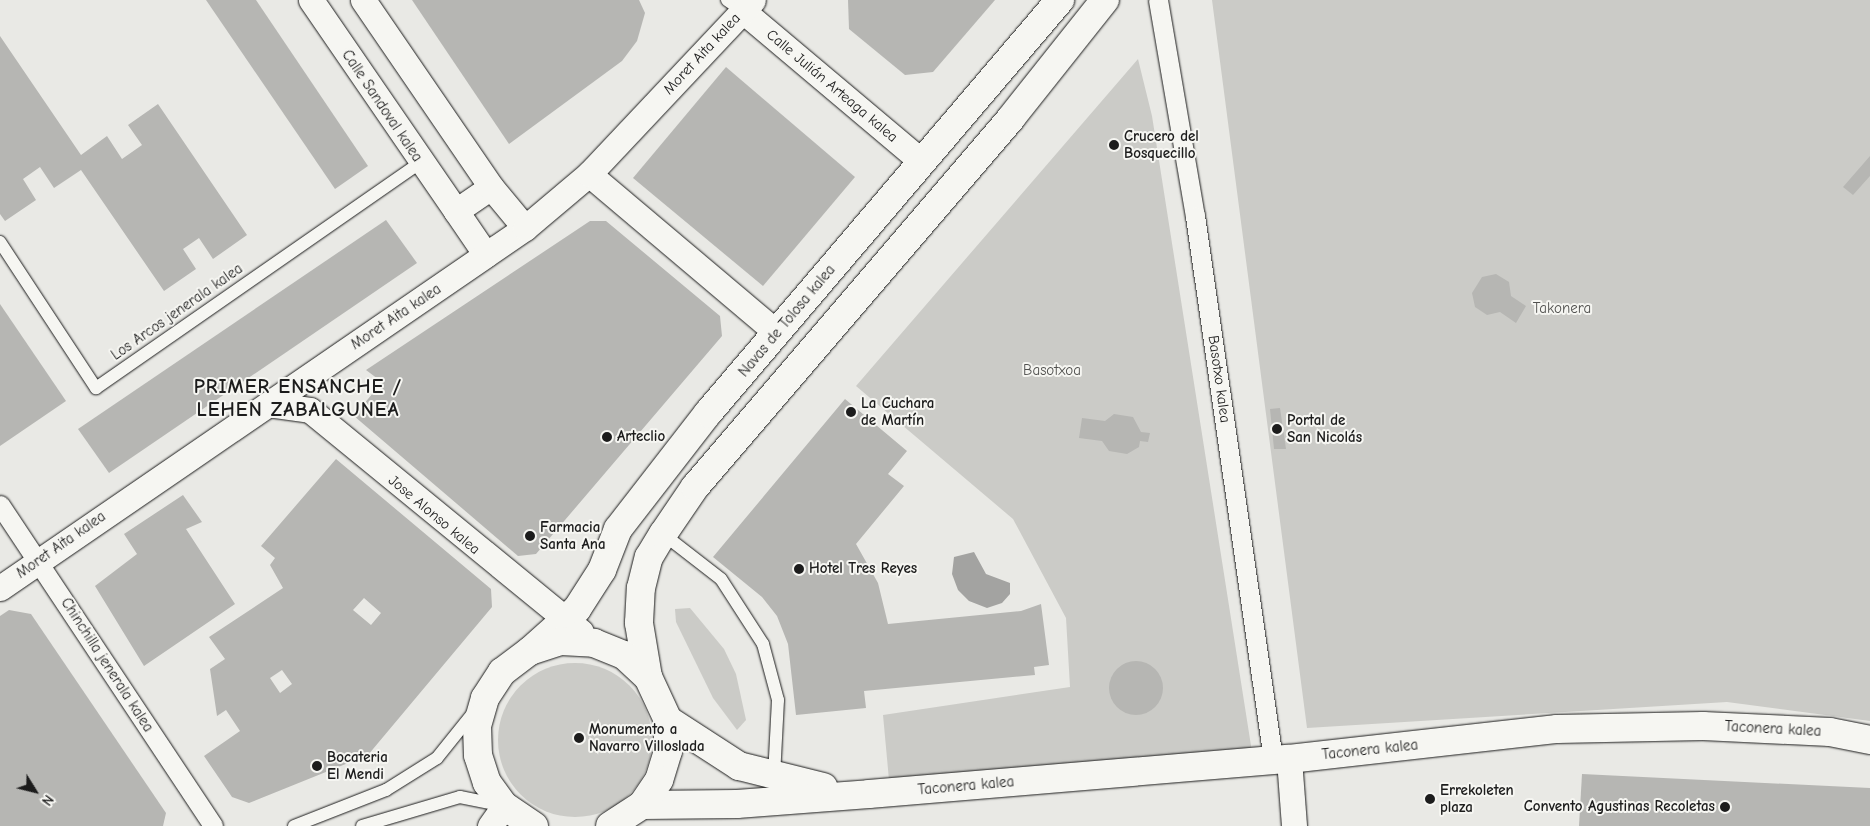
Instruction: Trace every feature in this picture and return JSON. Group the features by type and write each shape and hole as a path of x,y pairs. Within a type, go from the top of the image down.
{"street":[{"name":"Calle Sandoval kalea","path":"311,0 420,163 486,255"},
{"path":"363,0 491,187 525,228"},
{"name":"Navas de Tolosa kalea","path":"530,651 566,619 602,570 618,529 777,333 921,161 1060,0"},
{"path":"625,819 660,780 668,751 668,720 648,677 640,623 641,588 650,557 663,534 695,487 1011,118 1105,0"},
{"name":"Basotxo kalea","path":"1158,0 1195,216 1281,759"},
{"name":"Calle Julián Arteaga kalea","path":"739,3 921,161"},
{"name":"Moret Aita kalea","path":"0,588 525,228 589,174 739,3"},
{"path":"589,174 777,333"},
{"path":"456,211 491,187"},
{"name":"Jose Alonso kalea","path":"268,404 310,410 594,643"},
{"name":"Chinchilla jenerala kalea","path":"0,505 213,826"},
{"path":"534,826 497,816 478,755 477,726 485,698 502,672 530,651 561,641 594,643 624,655 648,677"},
{"name":"Taconera kalea","path":"668,720 739,766 774,777 869,794"},
{"name":"Taconera kalea","path":"625,819 737,804 1281,759 1558,729 1703,726 1830,732 1870,740"},
{"path":"1281,759 1294,826"}],"lane":[{"name":"Los Arcos jenerala kalea","path":"0,242 96,388 420,163"},
{"path":"663,534 721,579 763,644 778,700 774,777"},
{"path":"294,826 386,790 437,758 485,698"},
{"path":"362,826 460,797 497,816"}],"green space":[{"name":"Takonera","path":"1212,0 1870,0 1870,721 1727,702 1307,728"},
{"name":"Basotxoa","path":"1138,59 1152,116 1252,752 889,780 883,715 1070,687 1066,618 1013,519 856,386"},
{"path":"690,608 724,649 736,674 746,720 737,730 713,698 676,622 675,609"},
{"path":"575,663 590,664 605,669 630,685 646,710 651,725 651,755 646,770 630,795 605,811 590,816 575,817 560,816 545,811 520,795 504,770 499,755 498,740 499,725 504,710 520,685 545,669 560,664"}],"shaded area":[{"path":"974,552 986,574 1010,583 1010,594 1002,603 987,608 969,601 958,590 952,574 954,557"}],"building":[{"path":"206,0 256,0 368,166 335,189"},
{"path":"412,0 639,0 645,13 637,41 622,61 509,144"},
{"path":"848,0 995,0 933,72 905,75 849,29"},
{"path":"0,36 81,155 107,136 122,159 142,145 128,125 158,104 247,235 213,259 199,238 183,249 196,269 164,291 81,170 54,188 40,167 23,179 36,200 5,221 0,214"},
{"path":"726,67 855,177 763,286 633,178"},
{"path":"1870,156 1870,176 1853,195 1843,187"},
{"path":"386,220 417,263 109,473 78,429"},
{"path":"590,221 606,221 720,316 722,336 536,554 518,556 354,416 382,382 366,370"},
{"path":"1496,274 1509,282 1511,296 1526,306 1516,323 1500,312 1487,315 1475,307 1472,293 1482,277"},
{"path":"0,304 66,401 0,446"},
{"name":"Hotel Tres Reyes","path":"845,399 907,451 888,474 904,486 856,544 878,583 888,624 1021,611 1041,604 1049,665 1034,667 1035,675 864,691 866,708 796,715 788,644 777,616 762,597 713,557"},
{"name":"Portal de San Nicolás","path":"1280,408 1286,449 1274,449 1270,409"},
{"path":"1114,414 1133,417 1141,432 1150,433 1148,442 1140,441 1139,447 1127,454 1109,451 1102,441 1079,438 1082,418 1105,421"},
{"path":"336,459 491,589 492,607 368,755 249,803 232,797 204,756 240,731 226,710 217,716 210,669 225,659 209,637 283,588 270,565 275,558 261,546","holes":["364,598 381,613 371,625 353,610","282,670 292,684 280,693 270,678"]},
{"path":"183,495 202,522 186,529 235,604 144,666 95,586 137,554 124,534"},
{"path":"9,610 31,614 166,813 163,826 0,826 0,616"},
{"path":"1131,661 1141,661 1151,665 1159,673 1163,688 1159,703 1151,711 1141,715 1131,715 1121,711 1113,703 1109,693 1109,683 1113,673 1121,665"},
{"name":"Convento Agustinas Recoletas","path":"1582,774 1870,788 1870,826 1579,826"}],"place":[{"name":"Crucero del Bosquecillo","path":"1114,145"},
{"name":"La Cuchara de Martín","path":"851,412"},
{"name":"Portal de San Nicolás","path":"1277,429"},
{"name":"Arteclio","path":"607,437"},
{"name":"Farmacia Santa Ana","path":"530,536"},
{"name":"Hotel Tres Reyes","path":"799,569"},
{"name":"Monumento a Navarro Villoslada","path":"579,738"},
{"name":"Bocateria El Mendi","path":"317,766"},
{"name":"Errekoleten plaza","path":"1430,799"},
{"name":"Convento Agustinas Recoletas","path":"1725,807"}],"district":[{"name":"PRIMER ENSANCHE / LEHEN ZABALGUNEA","path":"298,398"}]}
